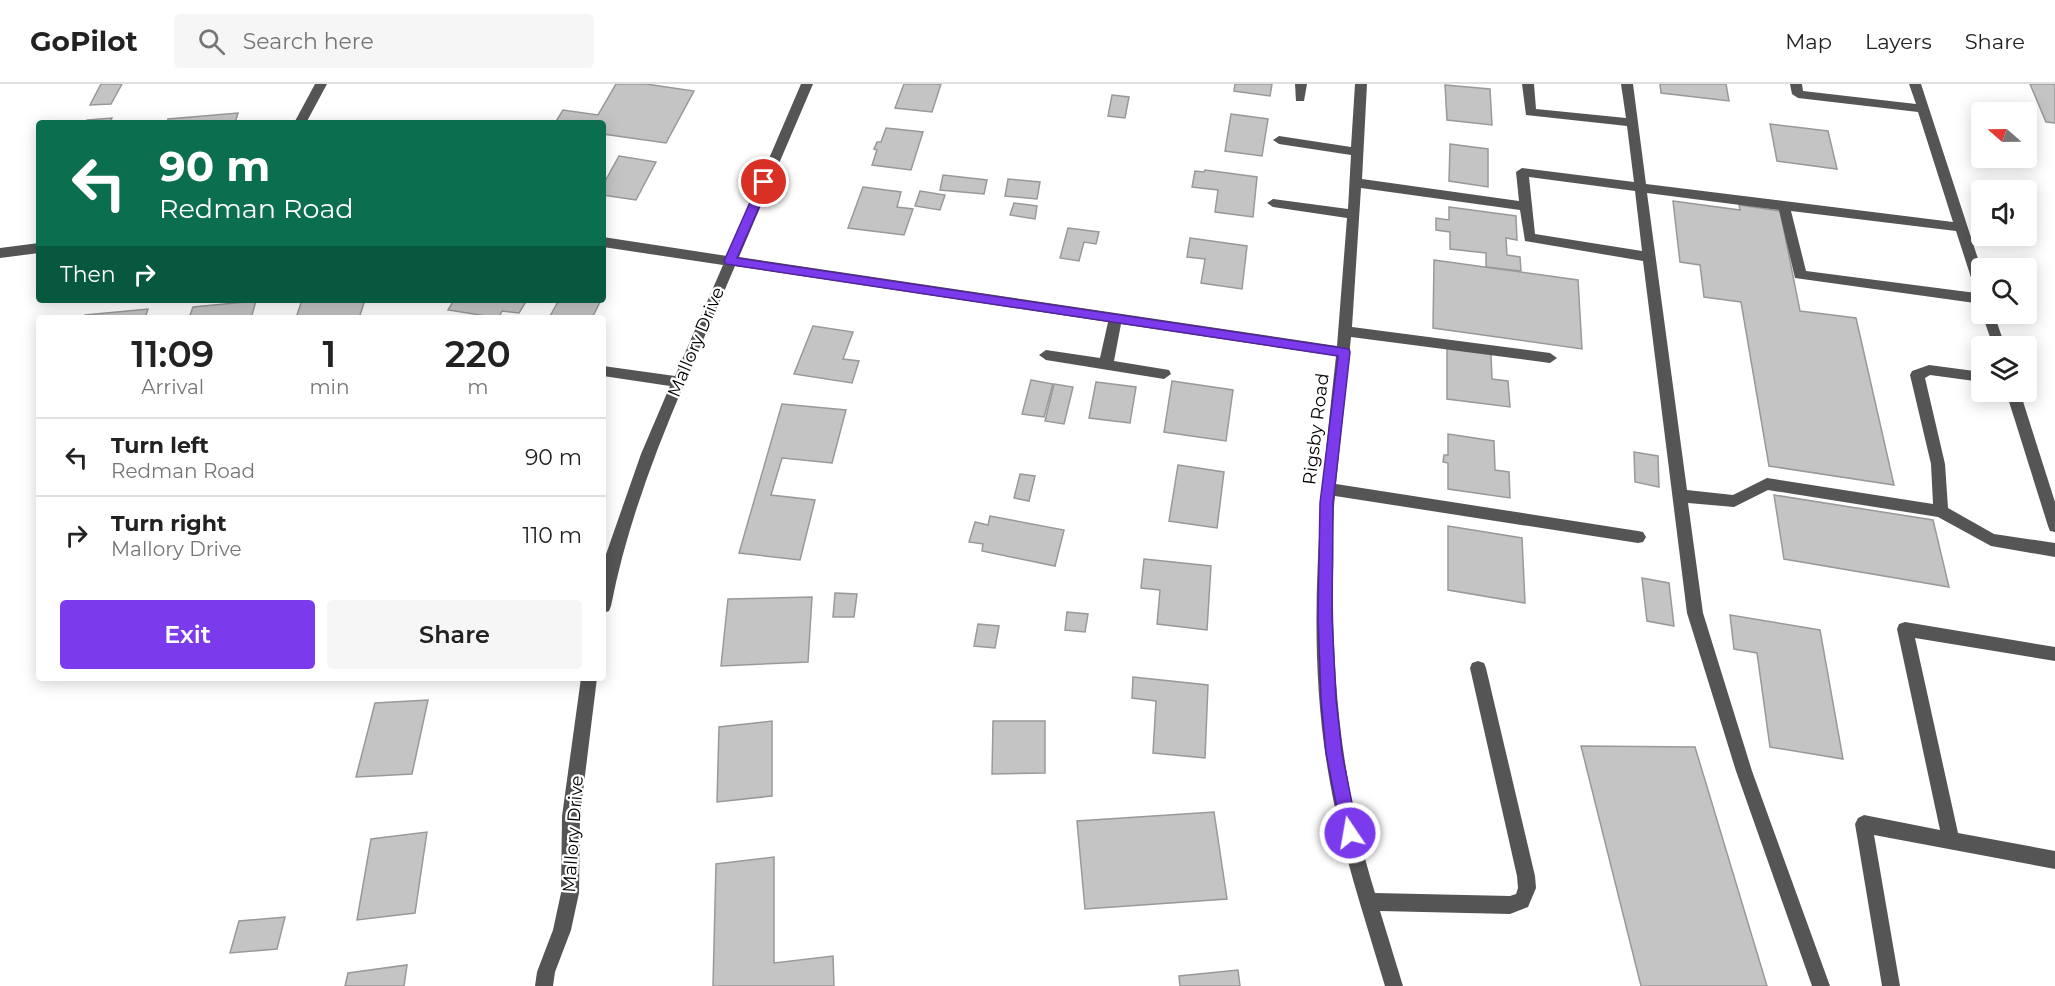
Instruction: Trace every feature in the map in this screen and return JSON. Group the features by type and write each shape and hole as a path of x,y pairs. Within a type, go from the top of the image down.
{"street":[{"path":"302,120 321,84"},
{"name":"Mallory Drive","path":"607,559 648,454 807,84"},
{"path":"1299,98 1301,84"},
{"name":"Rigsby Road","path":"1361,84 1346,330 1328,489 1325,617 1329,710 1336,771 1354,854 1394,986"},
{"path":"1528,84 1530,112 1632,123"},
{"path":"1628,84 1682,496 1695,613 1744,771 1821,986"},
{"path":"1796,84 1798,94 1923,109"},
{"path":"1915,84 1971,260"},
{"path":"1279,140 1358,152"},
{"path":"1650,257 1529,238 1522,172 1960,227"},
{"path":"1356,183 1525,206"},
{"path":"1273,203 1354,214"},
{"path":"1784,206 1800,275 1971,298"},
{"path":"606,242 1344,352"},
{"path":"0,253 36,248"},
{"path":"1106,365 1115,318"},
{"path":"1346,330 1550,358"},
{"path":"1046,355 1164,374"},
{"path":"1941,511 1938,464 1917,375 1929,370 1971,376"},
{"path":"606,371 679,382"},
{"path":"2016,402 2055,526"},
{"path":"1682,496 1734,501 1767,484 1941,511 1991,540 2055,550"},
{"path":"1328,489 1638,537"},
{"path":"1952,840 1905,629 2055,654"},
{"path":"1370,902 1510,905 1522,901 1527,888 1526,876 1478,668"},
{"name":"Mallory Drive","path":"544,986 546,972 562,930 570,893 571,816 589,681"},
{"path":"1891,986 1864,824 2055,860"}],"building":[{"path":"101,84 122,84 111,104 90,105"},
{"path":"616,84 646,84 694,91 666,143 606,134 606,120 557,120 563,110 598,115"},
{"path":"904,84 941,84 932,112 895,108"},
{"path":"1235,84 1272,84 1270,96 1234,91"},
{"path":"1660,84 1726,84 1729,101 1661,93"},
{"path":"2030,84 2055,84 2055,123 2046,122"},
{"path":"1445,85 1490,89 1492,125 1447,120"},
{"path":"1112,95 1129,97 1125,118 1108,116"},
{"path":"238,113 236,120 168,119"},
{"path":"1231,114 1268,119 1262,156 1225,151"},
{"path":"112,118 111,120 87,120"},
{"path":"1770,124 1828,131 1837,169 1777,161"},
{"path":"886,128 923,132 911,170 872,165 877,150 874,149 877,142 881,142"},
{"path":"1450,144 1488,149 1488,187 1449,181"},
{"path":"619,156 656,162 636,200 606,195 606,180"},
{"path":"1205,170 1257,177 1253,217 1215,212 1218,190 1192,187 1195,171 1204,172"},
{"path":"943,175 987,180 984,194 940,190"},
{"path":"1008,179 1040,182 1037,199 1005,196"},
{"path":"863,187 901,192 897,207 913,209 904,235 848,228"},
{"path":"920,191 945,195 940,210 915,206"},
{"path":"1673,201 1740,210 1739,205 1780,211 1800,311 1856,318 1894,485 1769,466 1741,302 1704,297 1700,265 1680,262"},
{"path":"1014,203 1037,206 1035,219 1010,215"},
{"path":"1449,207 1516,216 1517,240 1506,238 1507,255 1520,257 1521,271 1486,267 1486,253 1450,249 1450,232 1436,230 1436,218 1449,220"},
{"path":"1068,228 1099,232 1096,244 1084,242 1079,261 1060,258"},
{"path":"1190,238 1247,246 1242,289 1201,283 1205,259 1187,257"},
{"path":"1434,260 1578,280 1582,349 1433,328"},
{"path":"255,303 252,315 190,315 193,307"},
{"path":"301,303 364,303 360,315 297,315"},
{"path":"452,303 525,303 519,313 502,311 500,315 480,315 448,310"},
{"path":"557,303 600,303 594,315 551,315"},
{"path":"148,309 146,315 85,315"},
{"path":"813,326 853,332 843,359 859,361 852,383 794,374"},
{"path":"1447,348 1491,354 1492,379 1508,381 1510,407 1447,399"},
{"path":"1031,380 1053,384 1044,417 1022,414"},
{"path":"1172,381 1233,390 1226,441 1164,432"},
{"path":"1096,382 1136,387 1130,423 1089,418"},
{"path":"1054,384 1073,387 1064,424 1045,421"},
{"path":"782,404 846,410 832,463 782,458 771,495 815,500 800,560 739,553"},
{"path":"1448,434 1494,441 1495,470 1509,472 1510,498 1448,489 1448,463 1443,462 1444,455 1448,455"},
{"path":"1634,452 1658,456 1659,487 1635,482"},
{"path":"1178,465 1224,472 1217,528 1169,521"},
{"path":"1020,474 1035,476 1029,501 1014,498"},
{"path":"1774,495 1933,520 1949,587 1784,559"},
{"path":"990,516 1064,530 1055,566 982,551 983,544 969,542 975,522 988,525"},
{"path":"1448,526 1522,538 1525,603 1448,590"},
{"path":"1144,559 1211,566 1207,630 1157,624 1160,590 1141,588"},
{"path":"1642,578 1669,583 1674,626 1647,621"},
{"path":"835,593 857,594 854,617 833,617"},
{"path":"812,597 808,662 721,666 728,599"},
{"path":"1067,612 1088,614 1085,632 1065,630"},
{"path":"1730,615 1820,630 1843,759 1770,747 1757,653 1734,649"},
{"path":"978,624 999,626 995,648 974,646"},
{"path":"1133,677 1208,685 1205,758 1153,753 1156,701 1132,698"},
{"path":"428,700 412,774 356,777 375,703"},
{"path":"772,721 772,796 717,802 719,727"},
{"path":"993,721 1045,721 1045,773 992,774"},
{"path":"1581,746 1695,747 1767,986 1641,986"},
{"path":"1214,812 1227,899 1085,909 1077,821"},
{"path":"427,832 415,913 357,920 371,839"},
{"path":"774,857 774,963 833,956 834,986 713,986 716,864"},
{"path":"285,917 277,949 230,953 239,921"},
{"path":"407,965 404,986 345,986 348,973"},
{"path":"1238,970 1240,986 1180,986 1179,976"}],"route":[{"path":"764,182 730,261 1344,352 1327,503 1325,617 1328,699 1336,771 1350,833"}]}
